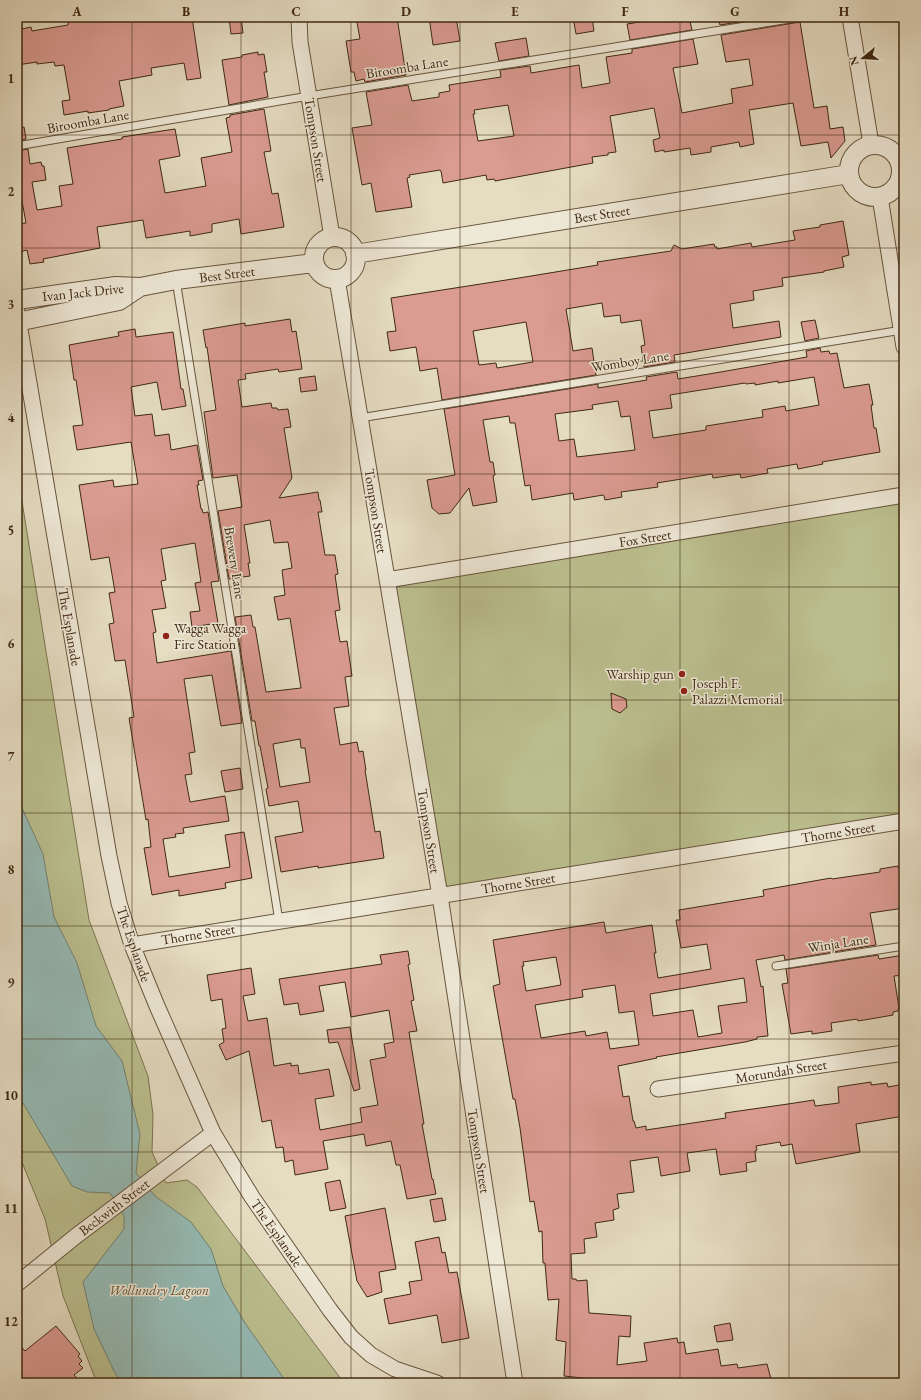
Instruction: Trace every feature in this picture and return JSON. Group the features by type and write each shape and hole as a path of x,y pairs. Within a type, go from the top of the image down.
{"street":[{"name":"Tompson Street","path":"292,17 300,42"},
{"name":"Tompson Street","path":"299,17 300,42 332,237"},
{"path":"850,17 871,144"},
{"path":"871,144 886,147 893,151 902,164 897,185 888,194 880,197 863,195 851,182 849,174 849,166 852,158 860,149 871,144"},
{"name":"Best Street","path":"355,254 849,174"},
{"path":"880,197 903,329 904,347"},
{"path":"332,237 338,237 349,243 355,254 356,261 354,268 350,274 344,278 337,279 325,277 316,268 314,263 316,249 325,239 332,237"},
{"name":"Best Street","path":"140,287 176,280 314,263"},
{"name":"Tompson Street","path":"337,279 440,896 515,1383"},
{"name":"Ivan Jack Drive","path":"17,300 116,286 140,287"},
{"name":"Ivan Jack Drive","path":"18,318 119,301 140,287"},
{"name":"The Esplanade","path":"18,318 109,856 119,903 132,945 213,1133 252,1197 330,1310 351,1337 371,1355 395,1369 437,1383"},
{"name":"The Esplanade","path":"17,381 33,404"},
{"name":"Fox Street","path":"387,580 904,495"},
{"name":"Thorne Street","path":"132,945 904,821"},
{"name":"Morundah Street","path":"658,1089 904,1052"},
{"name":"Beckwith Street","path":"17,1284 110,1210 213,1133"}],"lane":[{"name":"Biroomba Lane","path":"17,146 309,96 802,17"},
{"name":"Brewery Lane","path":"176,280 279,921"},
{"name":"Womboy Lane","path":"360,418 903,329"},
{"name":"Winja Lane","path":"776,966 904,946"}],"green space":[{"name":"Wollundry Lagoon","path":"17,470 89,920 148,1076 153,1115 152,1152 166,1183 187,1180 197,1187 344,1383 97,1383 63,1296 45,1219 17,1150"},
{"path":"904,495 904,821 440,896 387,580"}],"water":[{"name":"Wollundry Lagoon","path":"17,745 22,808 43,854 54,917 77,963 96,1026 122,1061 140,1134 136,1173 155,1196 191,1222 211,1249 223,1286 245,1323 287,1383 121,1383 94,1329 83,1282 124,1229 124,1216 110,1193 87,1192 72,1186 17,1093"}],"building":[{"path":"78,17 93,17 93,19 107,17 192,17 201,78 187,80 184,63 151,68 152,75 119,81 124,106 109,110 88,113 88,111 64,115 62,101 70,100 64,65 55,66 54,62 37,64 37,62 17,65 17,30 31,27 32,31 68,25 69,19"},
{"path":"229,17 241,17 243,33 231,34"},
{"path":"356,17 397,17 406,75 365,82 364,79 356,81 354,72 351,72 346,41 360,39"},
{"path":"429,17 456,17 460,41 433,45"},
{"path":"573,17 592,17 594,31 576,34"},
{"path":"671,17 689,17 692,30 630,40 627,24"},
{"path":"718,17 770,17 720,25"},
{"path":"800,22 814,108 827,106 830,129 843,127 845,141 831,158 828,142 801,146 793,103 749,110 754,144 740,147 739,142 711,147 711,152 691,155 690,148 655,152 653,140 660,138 654,108 610,116 616,152 608,153 608,155 592,157 593,163 495,181 494,179 487,180 486,175 443,183 440,170 409,175 410,177 407,178 412,207 376,212 371,183 362,185 352,128 372,125 366,92 408,85 412,101 439,97 439,93 450,91 449,85 501,77 500,70 530,66 531,73 579,65 582,88 610,83 606,57 632,53 632,49 693,39 698,64 673,68 682,113 733,103 731,89 753,85 749,59 726,62 721,35","holes":["508,105 514,136 478,141 473,114 475,114 474,110"]},
{"path":"526,38 529,56 499,61 495,43"},
{"path":"258,52 258,55 264,54 267,72 264,72 268,97 229,105 222,60 242,57 242,55"},
{"path":"264,109 271,151 264,152 272,194 278,193 284,227 241,234 239,219 212,224 212,232 190,236 190,231 146,238 143,220 97,227 100,248 43,259 44,262 30,264 27,250 20,252 17,244 17,224 26,223 20,190 17,190 17,151 28,149 30,164 41,162 42,166 44,166 46,180 32,182 37,210 62,206 59,186 73,184 67,148 122,139 122,137 175,129 180,156 159,160 165,193 206,186 201,158 232,152 226,118 230,117 230,115"},
{"path":"24,127 26,139 17,141 17,128"},
{"path":"843,221 849,255 842,257 844,267 824,272 782,278 783,286 753,291 754,300 730,304 733,328 779,321 781,337 674,355 675,362 644,367 641,346 645,345 641,320 621,323 620,315 604,317 602,303 566,309 573,351 592,348 596,375 442,400 437,368 420,371 416,347 390,351 387,332 396,331 391,298 598,265 597,262 671,251 674,245 682,249 714,244 717,249 751,243 752,247 795,240 793,231 820,227 820,225","holes":["526,322 533,362 497,368 496,363 479,365 473,331"]},
{"path":"290,319 292,332 296,331 302,369 279,372 278,369 245,374 246,379 238,380 242,407 271,403 272,408 277,408 278,410 288,409 291,427 284,428 292,478 279,498 318,492 322,512 318,512 325,555 335,555 338,574 335,575 340,610 335,611 340,642 347,641 352,676 345,677 349,706 334,708 340,745 357,742 359,752 363,751 375,832 380,831 384,858 281,872 275,837 303,832 298,801 269,806 266,789 268,788 255,721 252,721 235,617 251,615 253,627 255,627 266,692 301,688 290,618 278,620 274,597 285,595 282,570 292,568 288,542 274,543 270,520 244,525 250,563 248,563 250,576 229,579 218,511 242,507 237,475 213,478 204,412 216,410 207,347 206,348 203,330 245,323 245,326","holes":["300,739 301,748 305,748 310,782 280,787 273,744"]},
{"path":"815,320 819,338 805,341 801,322"},
{"path":"135,329 136,337 173,332 181,389 183,389 186,406 162,410 157,382 131,387 135,416 152,414 155,436 169,434 171,450 197,445 203,480 198,481 199,485 197,485 201,509 203,513 208,512 219,581 211,582 218,623 192,627 190,612 200,611 195,583 201,582 195,543 161,549 166,580 161,581 166,608 152,610 156,632 153,633 157,663 231,651 242,723 221,726 212,675 184,679 195,752 189,753 192,774 185,775 190,802 225,796 229,821 183,828 184,833 175,834 176,837 163,839 169,877 230,867 225,835 244,832 252,878 225,883 226,888 179,896 179,890 152,895 144,848 151,847 148,819 146,820 129,718 134,717 125,660 115,661 109,624 114,623 109,593 115,592 109,557 91,560 79,485 113,480 114,487 138,484 131,442 77,450 73,426 83,425 69,345 119,336 118,332"},
{"path":"820,348 821,352 829,351 830,354 837,353 844,388 869,384 873,405 871,405 874,428 876,428 880,452 822,462 823,464 798,469 797,464 767,469 768,473 741,478 740,474 713,478 712,474 657,483 658,487 621,492 622,497 605,500 603,495 574,500 573,493 532,500 530,485 525,486 515,423 510,423 509,416 483,420 490,462 493,462 495,475 493,476 497,502 473,506 469,488 450,513 439,514 432,508 427,480 455,475 444,409 598,384 598,388 647,380 646,377 677,372 678,379 807,357 806,351","holes":["814,377 819,405 786,411 785,406 762,410 763,417 706,426 706,430 653,438 649,411 672,408 670,395 745,383 755,383 755,385","618,401 621,417 630,416 635,450 577,457 574,439 559,441 555,414 593,409 592,405"]},
{"path":"315,376 317,390 301,392 299,378"},
{"path":"611,693 626,699 627,707 620,713 612,709"},
{"path":"240,768 243,789 225,792 221,771"},
{"path":"898,866 898,868 904,867 904,908 870,913 876,945 785,960 784,955 756,960 761,987 763,986 768,1036 757,1037 757,1039 745,1042 656,1057 657,1058 618,1066 623,1097 629,1096 633,1121 636,1128 646,1126 646,1130 726,1118 725,1113 814,1100 815,1106 839,1103 838,1087 871,1082 871,1085 887,1083 888,1087 904,1084 904,1116 856,1124 860,1152 796,1164 792,1144 781,1146 780,1142 756,1146 756,1161 746,1163 747,1171 720,1175 716,1149 687,1153 690,1171 661,1176 658,1157 630,1161 634,1192 617,1194 619,1208 613,1210 614,1220 595,1223 597,1237 584,1239 585,1253 571,1254 572,1279 576,1279 577,1281 587,1280 589,1313 631,1316 630,1337 619,1336 617,1365 647,1361 644,1343 677,1338 678,1343 684,1342 686,1354 718,1349 721,1366 737,1364 738,1368 767,1364 772,1383 619,1383 564,1376 566,1342 556,1340 559,1299 548,1300 545,1263 543,1263 542,1231 539,1232 534,1201 530,1202 520,1128 515,1099 513,1099 493,986 500,984 493,940 604,922 606,933 652,925 658,978 711,969 707,944 681,948 676,920 680,920 679,910 764,896 763,890 831,878 880,872 880,869","holes":["556,957 561,985 526,991 522,966 524,966 523,962","744,978 747,1002 718,1006 722,1033 698,1037 693,1010 653,1016 650,994","615,985 619,1013 634,1011 639,1045 610,1049 607,1032 586,1036 585,1031 541,1038 535,1005 583,997 582,990"]},
{"path":"408,951 410,964 408,965 414,1000 411,1001 417,1031 409,1032 424,1124 422,1124 436,1194 407,1199 400,1165 396,1165 391,1141 366,1146 364,1134 323,1141 328,1169 295,1175 293,1160 285,1162 283,1147 276,1148 271,1120 262,1122 249,1051 226,1060 219,1045 224,1042 222,1029 226,1028 222,999 211,1001 207,975 251,968 255,994 243,996 248,1021 267,1018 274,1066 291,1063 291,1066 298,1065 299,1074 329,1069 334,1096 315,1099 320,1130 362,1122 360,1108 378,1105 370,1060 386,1057 384,1044 394,1042 389,1010 351,1017 345,982 319,986 324,1011 300,1015 298,1003 284,1005 279,979 382,964 380,955"},
{"path":"878,955 879,959 904,955 904,975 894,976 899,1008 898,1011 893,1012 893,1015 858,1021 857,1019 831,1023 832,1031 812,1034 812,1031 791,1034 782,984 788,983 786,969"},
{"path":"350,1027 360,1089 354,1091 338,1042 329,1043 327,1030"},
{"path":"340,1180 346,1208 330,1211 325,1183"},
{"path":"442,1198 446,1220 434,1222 430,1200"},
{"path":"385,1208 396,1269 379,1272 382,1292 367,1297 357,1281 345,1216"},
{"path":"439,1237 442,1253 445,1252 449,1273 457,1272 469,1338 442,1343 437,1315 389,1324 384,1299 411,1294 409,1282 422,1280 415,1242"},
{"path":"730,1323 733,1340 717,1342 714,1326"},
{"path":"56,1326 80,1354 78,1356 82,1361 79,1364 83,1368 74,1375 81,1383 17,1383 17,1342 25,1351"}],"place":[{"name":"Wagga Wagga Fire Station","path":"166,636"},
{"name":"Warship gun","path":"682,674"},
{"name":"Joseph F. Palazzi Memorial","path":"684,691"}]}
